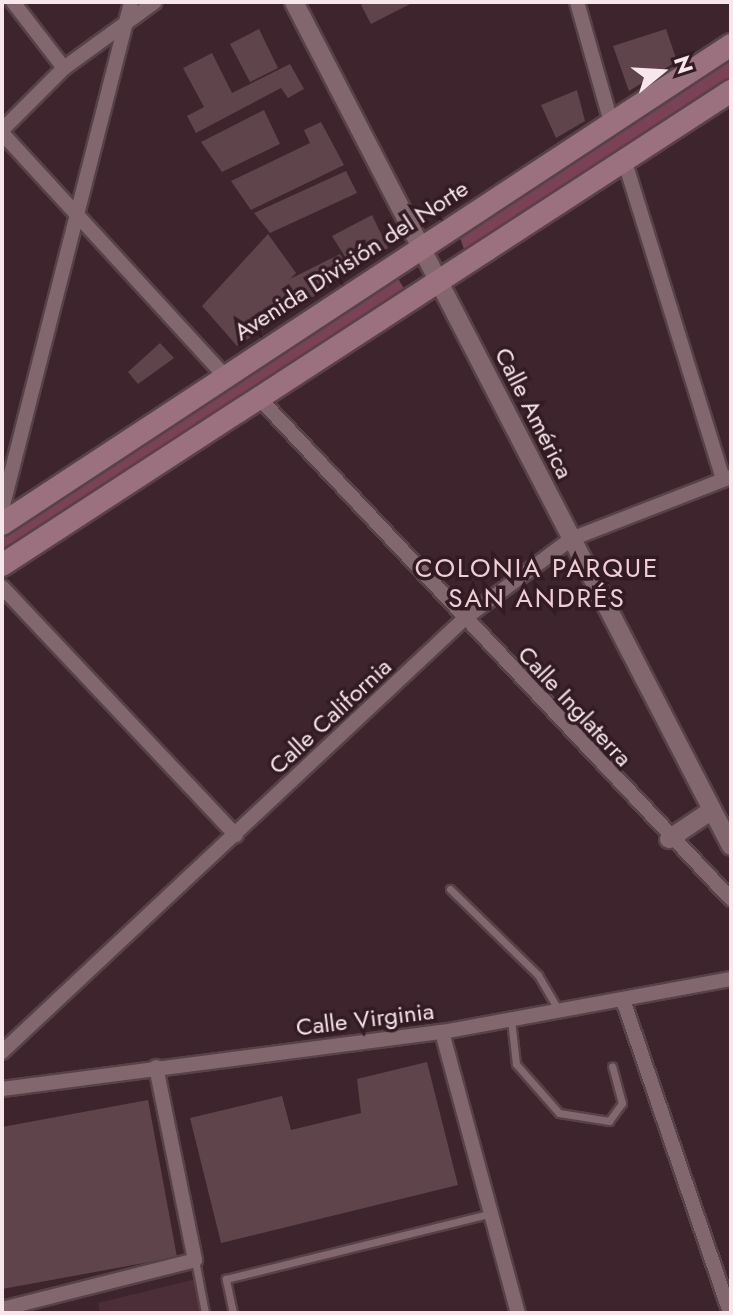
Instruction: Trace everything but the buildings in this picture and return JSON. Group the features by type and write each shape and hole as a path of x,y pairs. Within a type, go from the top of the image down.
{"main road":[{"name":"Avenida División del Norte","path":"2,524 420,245 731,45"},
{"path":"2,565 731,91"}],"street":[{"path":"13,2 64,68"},
{"path":"155,2 130,9 64,68 2,132 224,375"},
{"name":"Calle América","path":"294,2 731,846"},
{"path":"577,2 611,122"},
{"path":"2,509 75,212 130,9"},
{"path":"624,159 727,478"},
{"name":"Calle Inglaterra","path":"259,398 669,839 731,899"},
{"name":"Calle California","path":"2,1052 464,619 571,539 727,478"},
{"path":"2,587 236,835"},
{"path":"669,839 712,810"},
{"name":"Calle Virginia","path":"2,1089 442,1032 731,979"},
{"path":"623,1000 730,1313"},
{"path":"442,1032 518,1313"},
{"path":"2,1309 195,1260 156,1067"}],"lane":[{"path":"450,889 538,975 559,1011"},
{"path":"511,1020 516,1064 559,1113 609,1121 622,1103 612,1066"},
{"path":"233,1313 226,1279 493,1213"},
{"path":"195,1260 205,1313"}],"shaded area":[{"path":"731,57 731,81 466,255 458,232"},
{"path":"394,272 405,290 2,552 2,533"},
{"path":"204,1277 211,1313 100,1313 98,1303"}],"district":[{"name":"COLONIA PARQUE SAN ANDRÉS","path":"537,584"}]}
